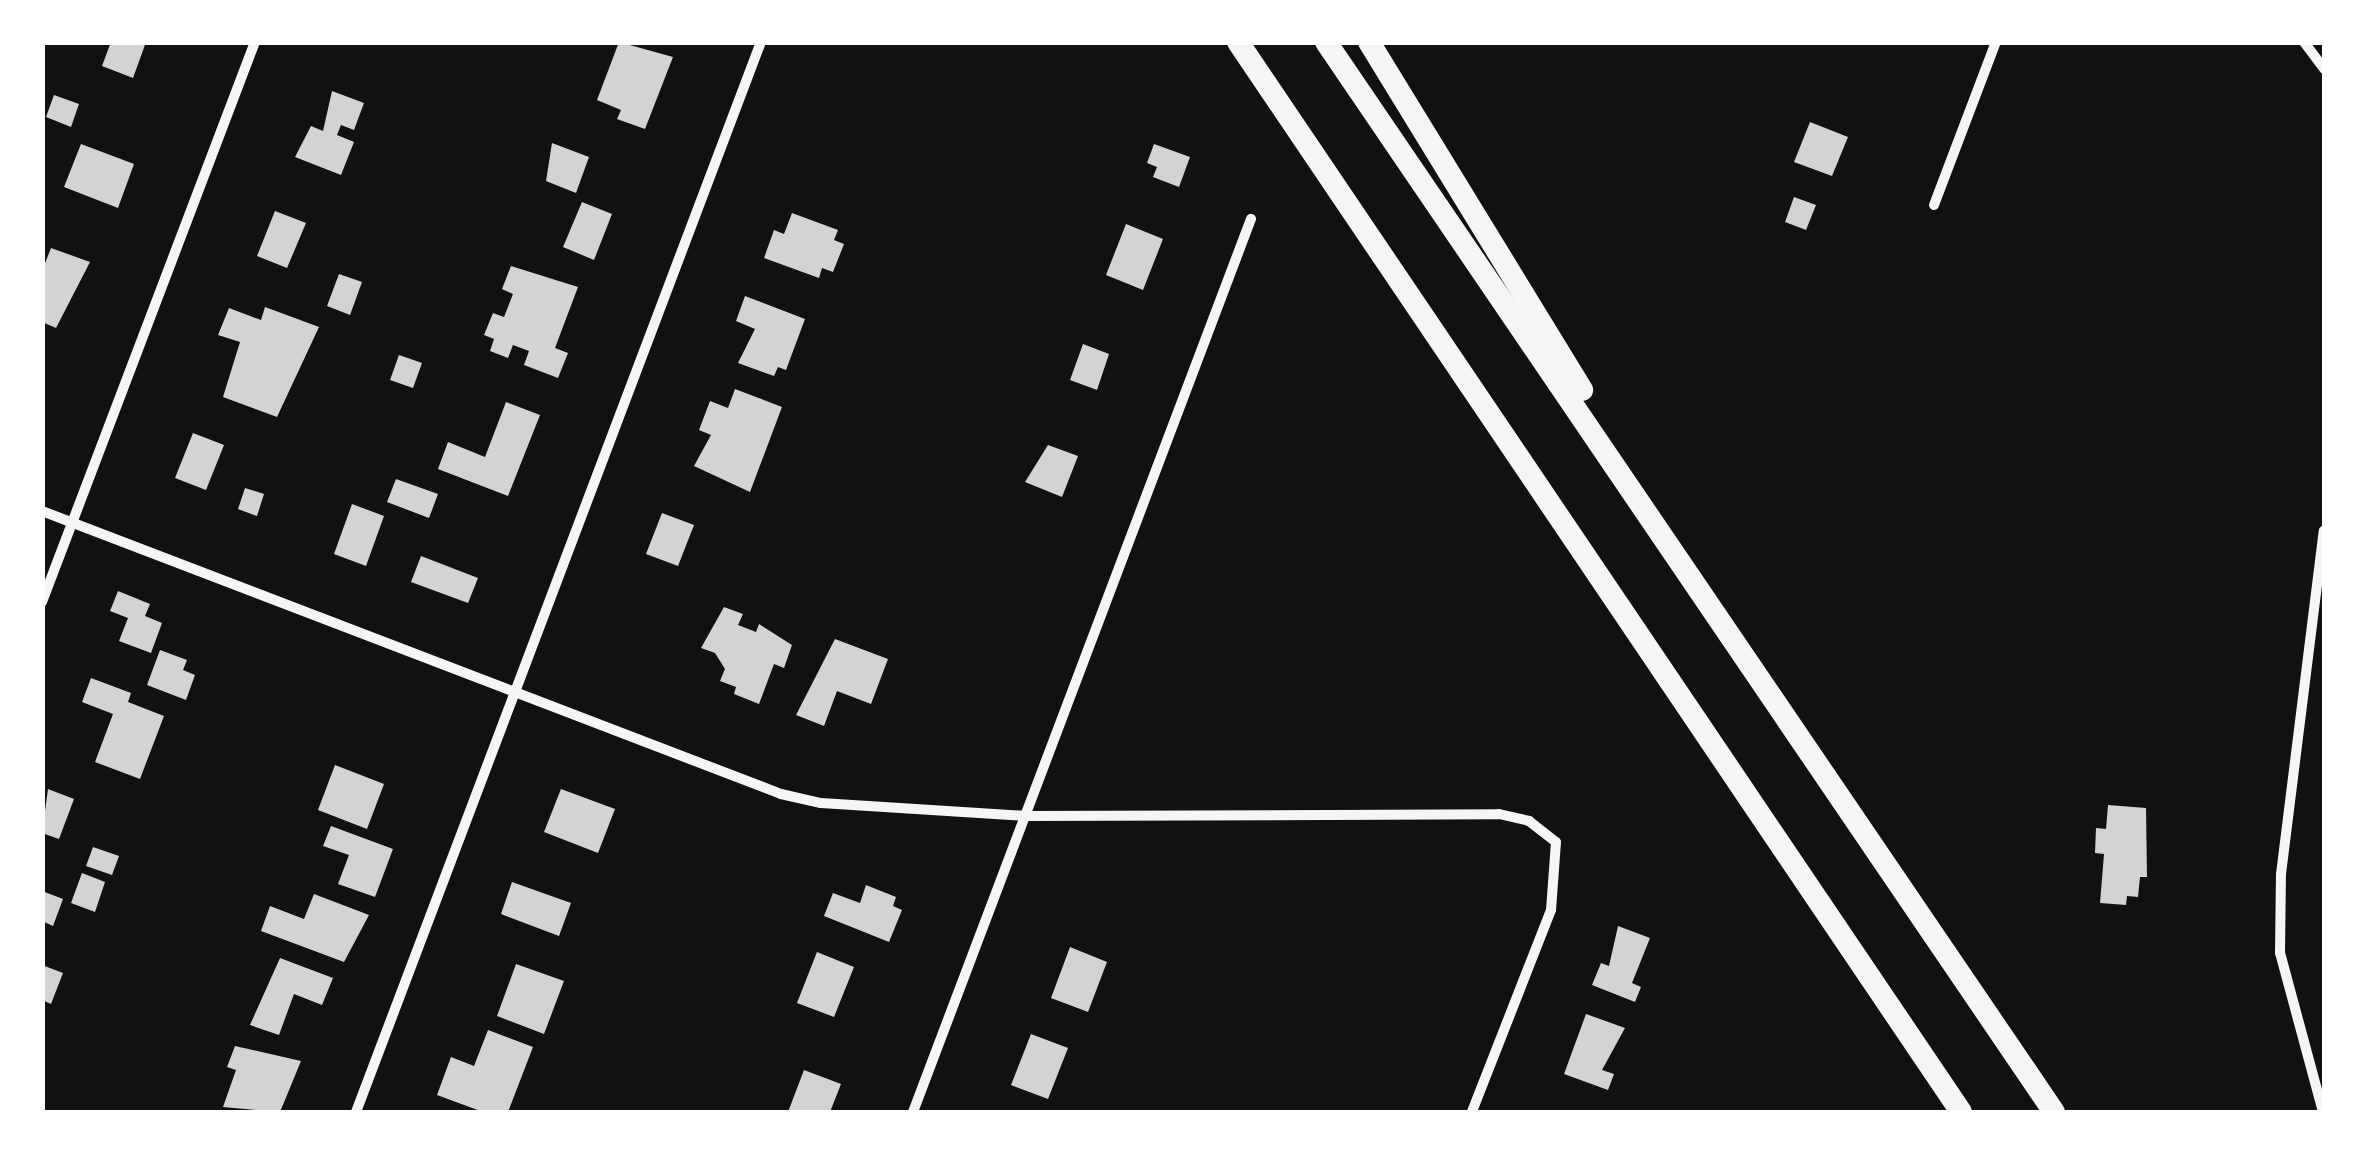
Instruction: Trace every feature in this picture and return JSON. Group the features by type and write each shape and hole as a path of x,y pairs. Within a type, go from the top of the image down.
{"highway":[{"path":"1238,42 1961,1112"},
{"path":"1326,42 1692,573 2054,1112"},
{"path":"1369,42 1692,573"}],"street":[{"path":"42,602 255,42"},
{"path":"356,1112 761,42"},
{"path":"1934,205 1996,42"},
{"path":"2304,42 2324,70"},
{"path":"913,1112 1251,219"},
{"path":"42,512 781,794 850,808 1026,816 1499,814 1530,821 1556,842 1550,910 1472,1112"},
{"path":"2322,1112 2280,953 2281,874 2324,532"}],"building":[{"path":"111,42 146,42 133,78 102,66"},
{"path":"619,42 673,57 645,129 617,119 621,110 597,100"},
{"path":"332,91 364,103 354,130 341,125 337,135 354,142 341,175 295,157 311,126 323,131"},
{"path":"54,95 79,104 71,127 46,117"},
{"path":"1810,122 1848,137 1832,176 1794,162"},
{"path":"552,143 589,157 576,193 546,181"},
{"path":"81,144 134,164 118,208 64,187"},
{"path":"1154,144 1190,157 1179,187 1153,177 1157,167 1147,163"},
{"path":"1794,197 1816,205 1806,230 1785,222"},
{"path":"582,202 612,214 594,260 563,247"},
{"path":"275,211 306,223 287,268 257,256"},
{"path":"792,213 838,230 834,240 844,244 833,272 822,268 819,278 764,258 774,230 784,234"},
{"path":"1126,224 1163,239 1143,290 1106,275"},
{"path":"51,248 90,262 56,328 42,322 42,271"},
{"path":"511,266 578,287 555,348 568,353 558,378 524,365 529,351 513,345 508,358 490,351 494,339 484,335 493,313 504,317 513,294 502,289"},
{"path":"339,274 362,282 350,315 327,306"},
{"path":"745,296 805,319 786,370 778,367 774,376 738,363 755,329 736,321"},
{"path":"265,307 319,327 277,417 223,397 240,342 218,335 229,308 261,320"},
{"path":"1083,344 1109,354 1097,390 1070,380"},
{"path":"399,355 422,363 413,388 390,380"},
{"path":"735,389 782,407 750,492 694,466 711,435 699,430 710,401 728,408"},
{"path":"506,402 540,415 508,496 438,469 448,442 485,457"},
{"path":"193,433 224,445 206,490 175,478"},
{"path":"1048,445 1078,456 1062,497 1025,482"},
{"path":"396,479 438,494 429,518 387,502"},
{"path":"245,488 264,494 257,516 238,509"},
{"path":"352,504 384,516 366,566 334,554"},
{"path":"662,513 694,525 678,566 646,554"},
{"path":"421,556 478,578 468,603 411,582"},
{"path":"118,591 150,604 145,616 162,623 151,653 119,641 128,618 110,611"},
{"path":"724,607 743,614 738,625 756,632 759,624 792,645 784,668 774,664 759,704 734,694 736,687 720,681 725,669 715,653 701,648"},
{"path":"835,639 888,659 871,704 837,691 824,726 796,715"},
{"path":"160,650 187,660 183,670 195,675 186,700 147,685"},
{"path":"91,678 131,693 128,702 164,716 140,779 95,762 113,714 82,702"},
{"path":"335,765 384,784 367,829 318,810"},
{"path":"48,789 74,799 59,839 42,833"},
{"path":"561,789 615,809 598,853 544,832"},
{"path":"2108,805 2146,808 2147,877 2140,877 2138,897 2127,896 2126,905 2100,903 2104,854 2095,853 2096,828 2106,829"},
{"path":"331,826 393,849 375,897 338,884 349,855 323,846"},
{"path":"93,847 119,856 112,875 86,866"},
{"path":"82,873 105,882 95,912 71,903"},
{"path":"512,882 571,903 559,936 501,914"},
{"path":"866,885 896,897 893,906 902,910 889,942 824,916 833,893 860,903"},
{"path":"42,891 63,899 53,926 42,921"},
{"path":"314,894 369,915 344,962 261,931 270,906 304,919"},
{"path":"1618,926 1650,938 1632,983 1641,987 1635,1002 1592,985 1601,963 1609,966"},
{"path":"1070,947 1107,962 1088,1012 1051,998"},
{"path":"817,952 854,967 834,1017 797,1003"},
{"path":"280,958 333,978 322,1005 294,994 279,1035 250,1025"},
{"path":"516,964 564,981 544,1034 497,1016"},
{"path":"42,965 63,973 51,1004 42,1000"},
{"path":"1586,1014 1625,1028 1602,1070 1614,1074 1608,1090 1564,1074"},
{"path":"488,1030 533,1047 508,1112 483,1112 437,1095 451,1057 474,1066"},
{"path":"1031,1034 1068,1048 1048,1099 1011,1085"},
{"path":"235,1046 301,1061 280,1112 223,1107 236,1070 227,1067"},
{"path":"804,1070 841,1084 830,1112 788,1112"}]}
